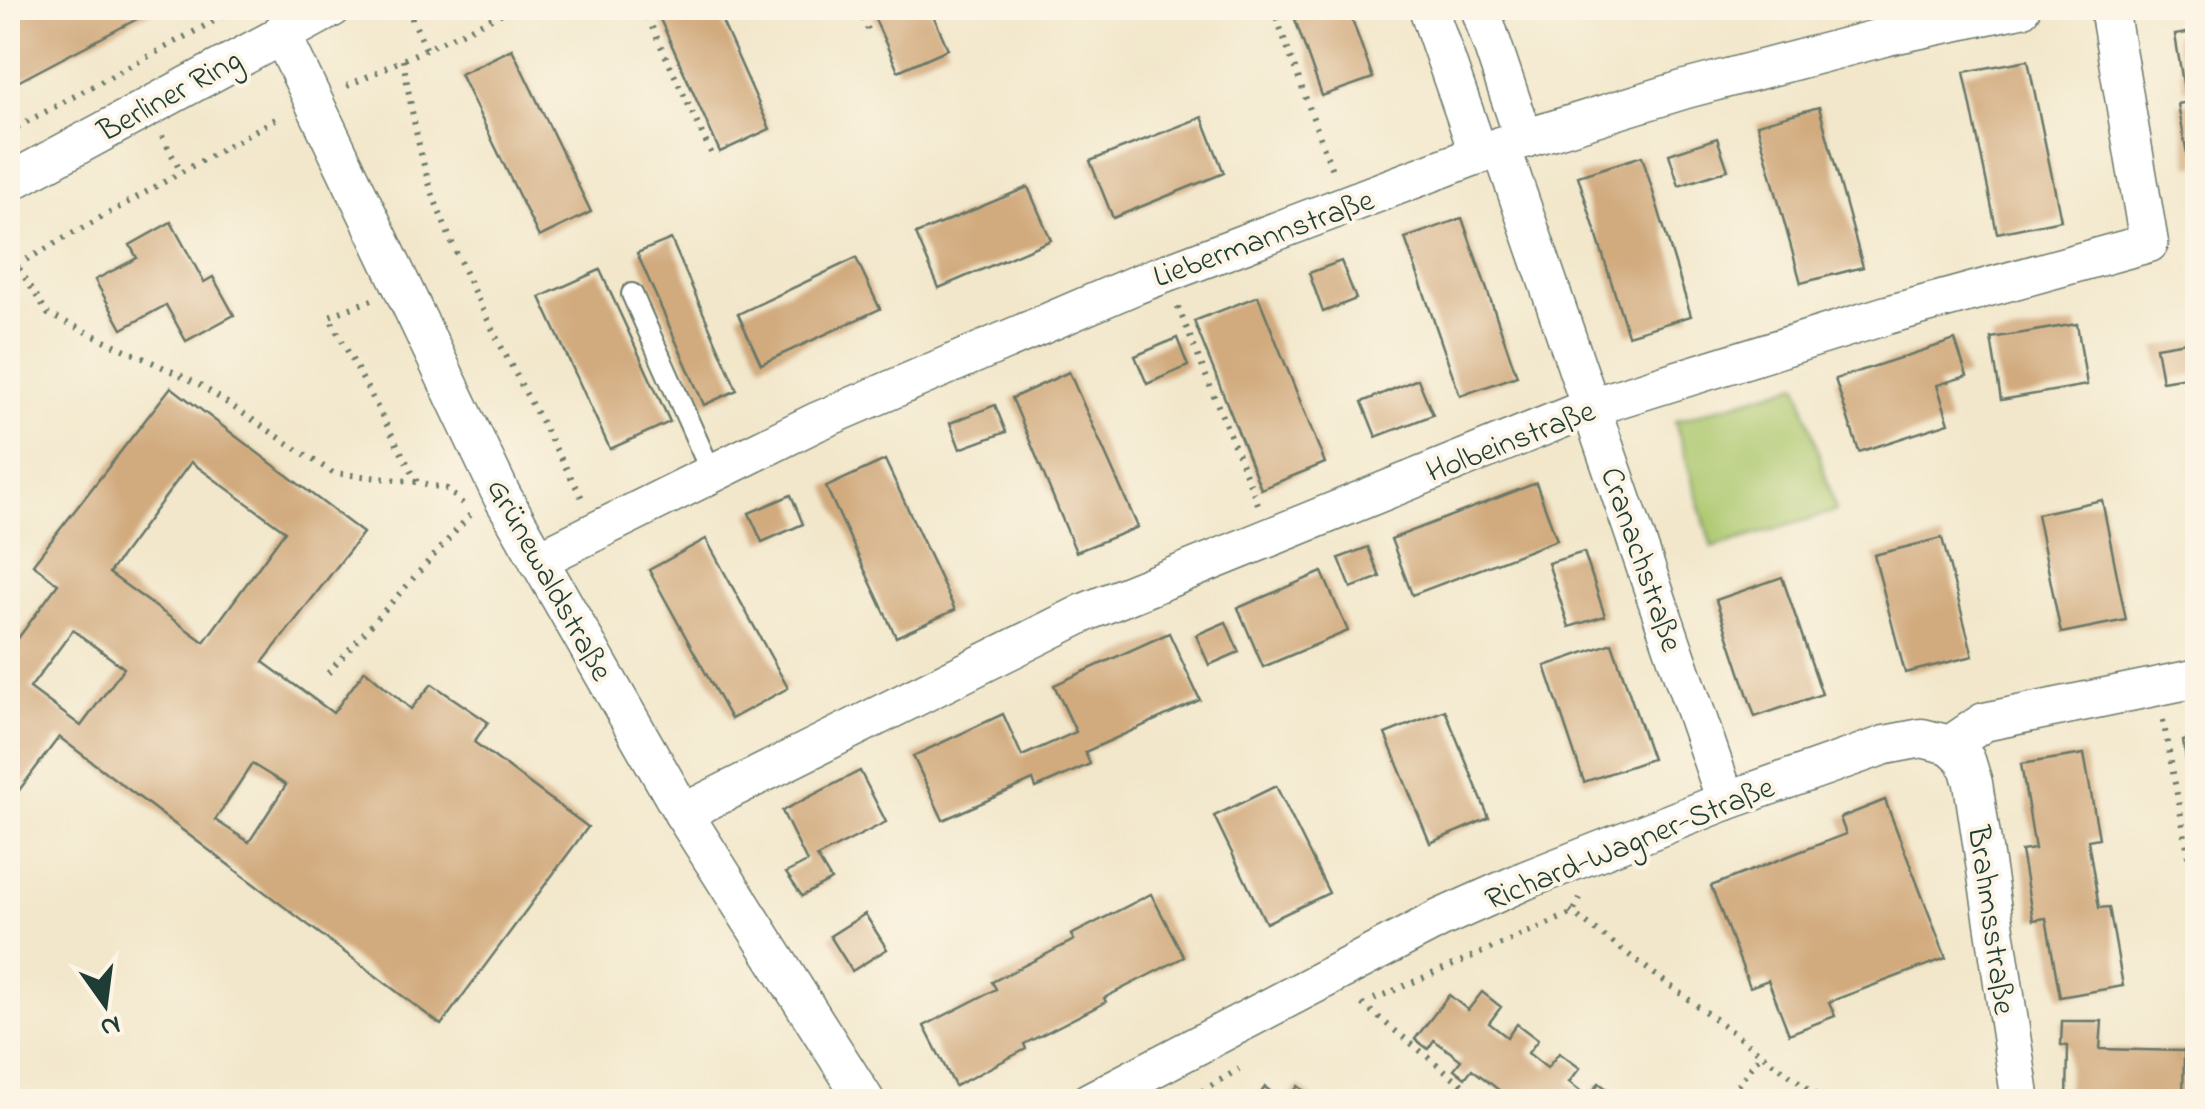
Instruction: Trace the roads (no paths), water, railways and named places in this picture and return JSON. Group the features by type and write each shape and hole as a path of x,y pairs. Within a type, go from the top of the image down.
{"street":[{"name":"Berliner Ring","path":"8,184 332,8"},
{"path":"1428,8 1501,147"},
{"path":"1480,8 1501,147"},
{"name":"Liebermannstraße","path":"538,560 816,422 1165,274 1501,147 1704,84 1888,36 2021,8"},
{"name":"Holbeinstraße","path":"683,812 1086,612 1591,406 1888,316 2148,244 2109,8"},
{"name":"Grünewaldstraße","path":"280,33 494,478 538,560 683,812 866,1102"},
{"name":"Cranachstraße","path":"1501,147 1726,801"},
{"path":"1950,745 1984,722 2198,678"},
{"name":"Richard-Wagner-Straße","path":"1088,1102 1441,918 1526,880 1726,801 1885,745 1922,738 1950,745"},
{"name":"Brahmsstraße","path":"1950,745 1966,760 1973,782 2020,1102"}],"lane":[{"path":"632,294 712,474"}]}
